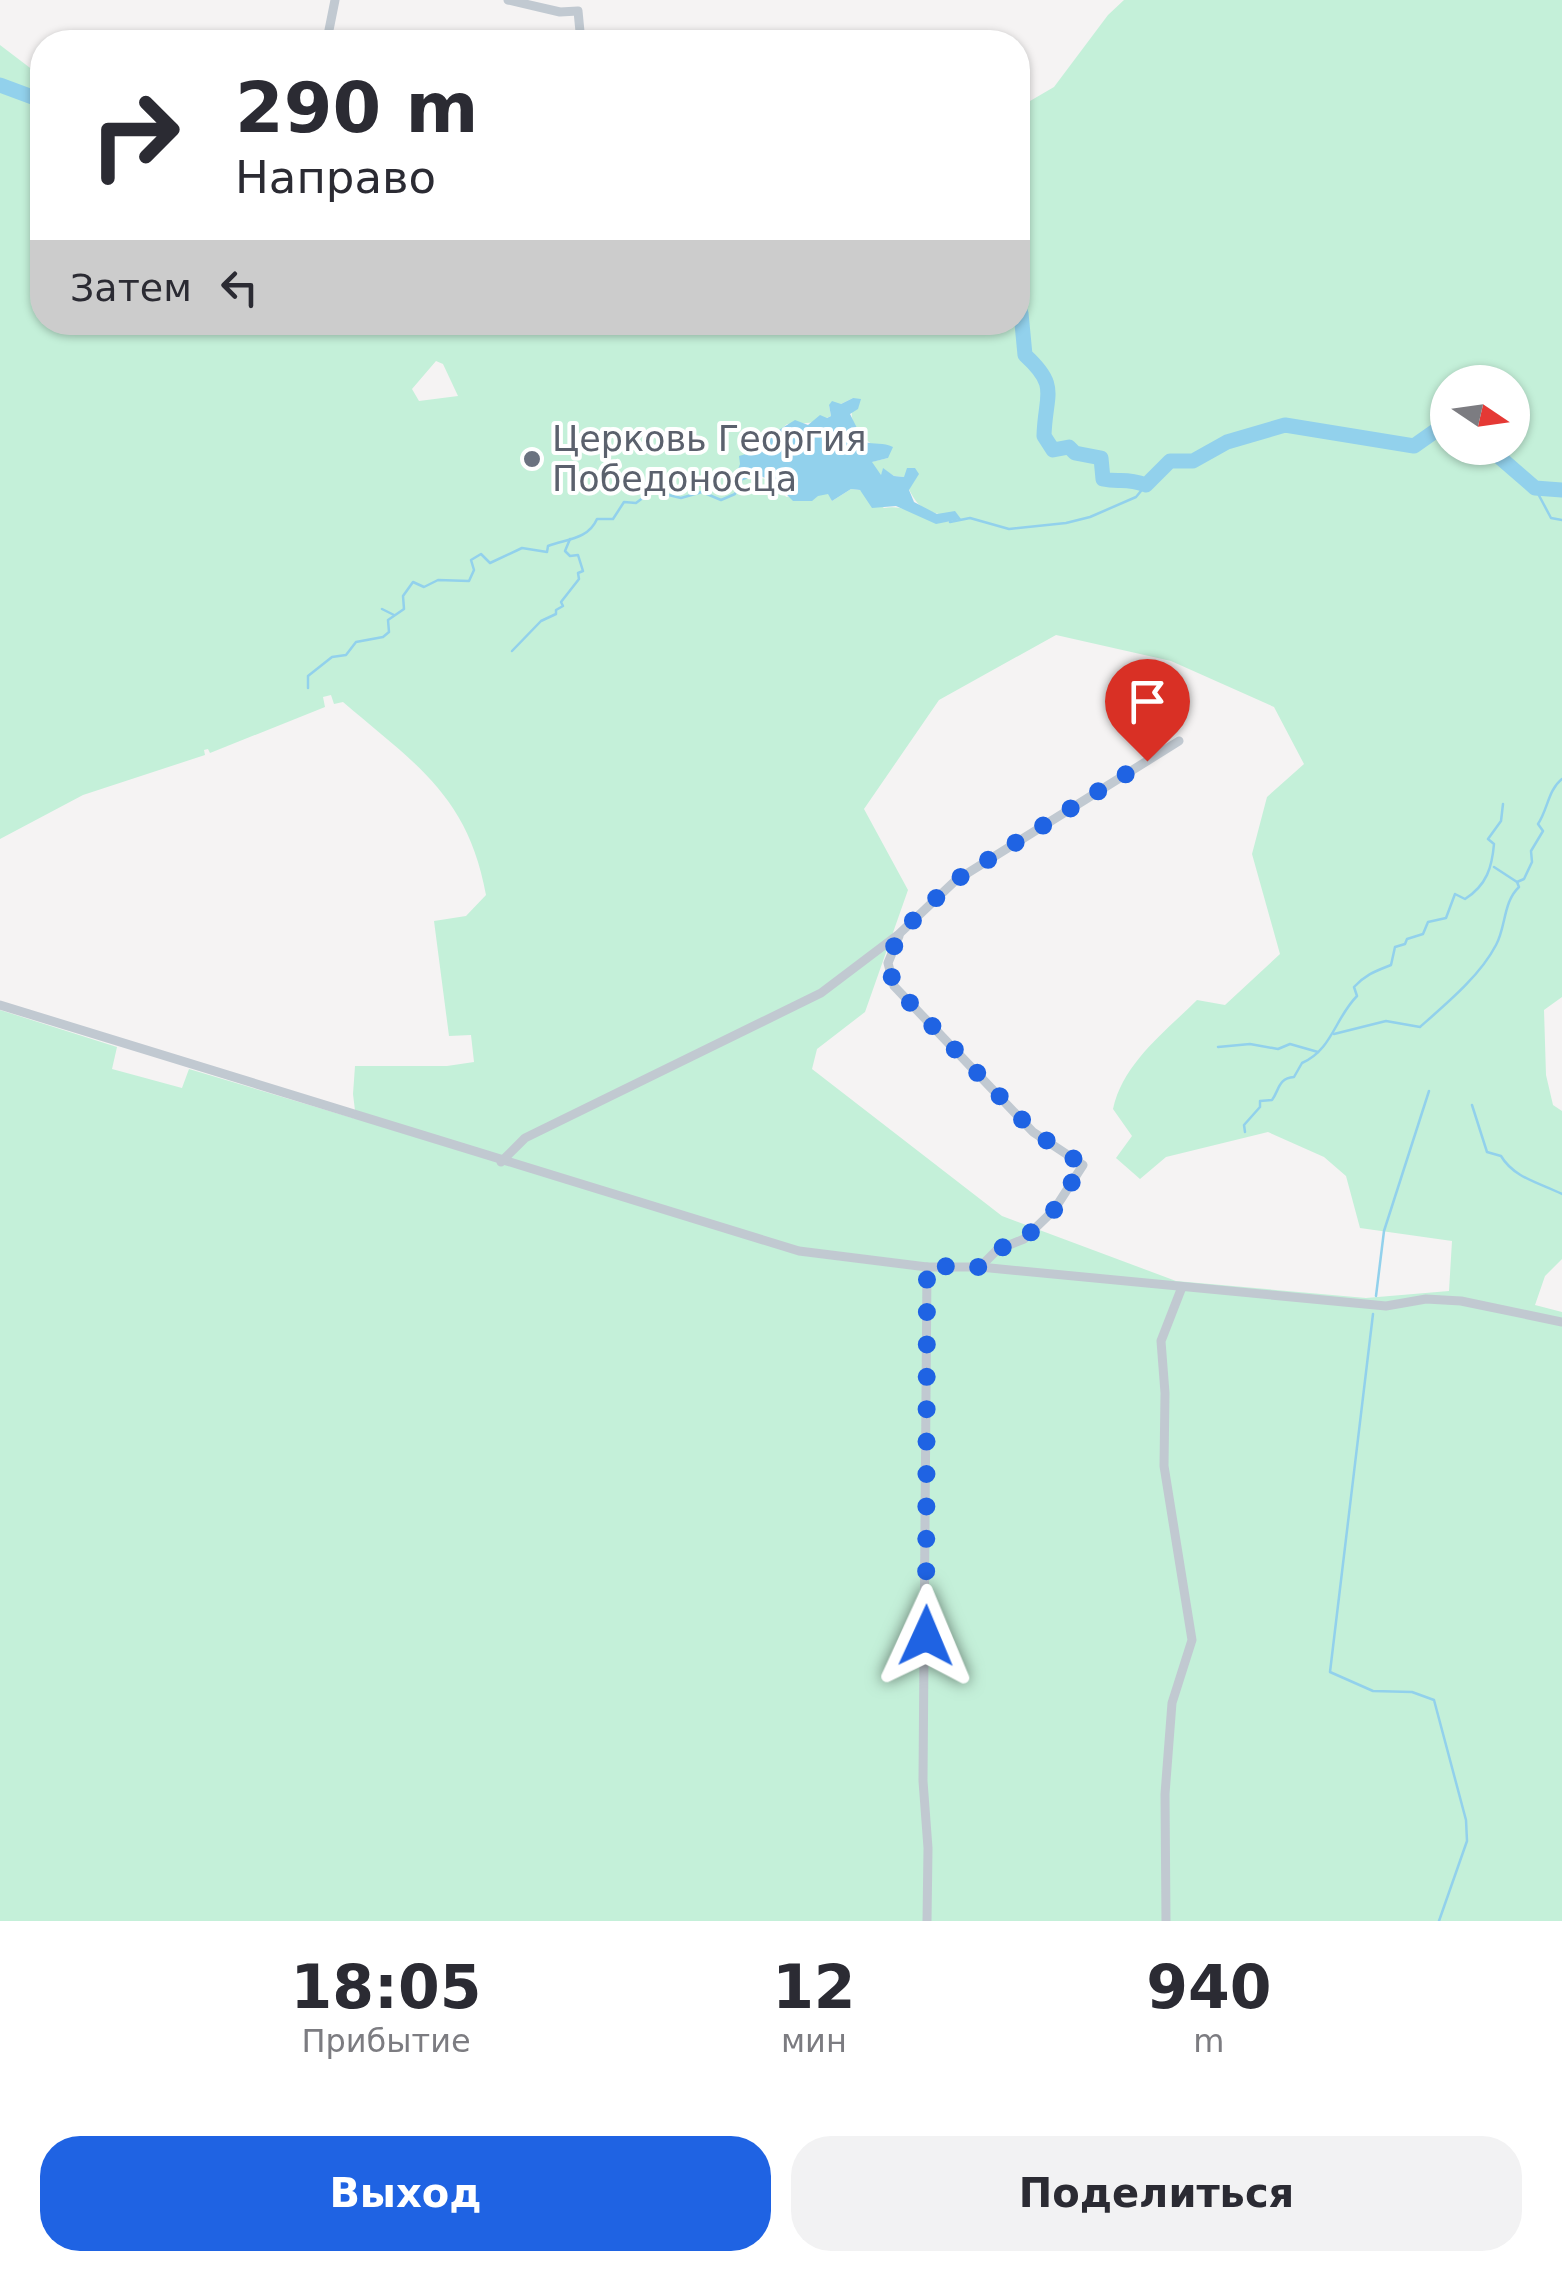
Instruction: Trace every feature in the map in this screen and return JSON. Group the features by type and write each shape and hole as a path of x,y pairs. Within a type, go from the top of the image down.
{"street":[{"path":"330,30 335,0"},
{"path":"508,0 560,12 578,11 581,30"},
{"path":"502,1162 525,1138 821,993 899,934 954,881 1180,740"},
{"path":"899,934 888,962 894,986 1034,1132 1083,1165 1054,1210 1024,1239 996,1250 980,1267"},
{"path":"0,1006 798,1252 1386,1306 1426,1299 1461,1301 1562,1322"},
{"path":"927,1266 923,1781 928,1848 927,1921"},
{"path":"1166,1921 1166,1794 1172,1703 1192,1640 1164,1466 1161,1340 1182,1287"}],"green space":[{"path":"1124,0 1562,0 1562,997 1544,1010 1546,1075 1553,1105 1562,1111 1562,1259 1545,1276 1535,1305 1562,1312 1562,1921 0,1921 0,1010 117,1047 112,1069 182,1088 189,1069 356,1119 355,1066 447,1066 474,1062 471,1035 449,1036 434,921 466,916 486,895 478,860 452,806 415,764 343,702 334,704 331,695 323,697 325,707 210,753 204,750 205,755 83,795 0,839 0,45 30,68 30,335 1030,335 1030,101 1054,87 1108,15","holes":["436,361 443,364 458,396 419,401 412,389","853,398 855,428 888,458 871,462 881,476 883,469 904,477 918,504 961,519 939,521 904,509 884,508 860,490 851,489 832,501 829,493 786,497 771,481 737,472 754,450 787,424 825,419 831,416 829,405","1056,635 1171,661 1274,707 1304,764 1267,797 1252,854 1280,954 1225,1005 1197,1000 1136,1063 1118,1092 1113,1109 1132,1136 1116,1158 1140,1179 1166,1157 1268,1132 1324,1157 1346,1176 1360,1228 1452,1241 1449,1291 1366,1298 1176,1281 1002,1216 812,1069 817,1049 865,1012 908,890 864,809 939,700"]}],"water":[{"path":"861,399 858,409 850,414 864,442 893,447 888,458 872,462 881,475 883,468 894,476 904,477 907,468 915,468 919,474 909,490 914,502 937,514 955,511 961,519 936,524 896,506 872,508 860,490 851,489 832,501 828,494 812,501 793,501 772,480 757,475 741,481 737,472 739,456 753,452 758,443 795,420 808,425 820,415 831,416 832,401 841,404"}],"waterway":[{"path":"0,85 30,96"},
{"path":"1023,335 1025,355 1047,384 1044,436 1053,450 1069,447 1075,453 1101,458 1103,479 1146,485 1170,461 1193,461 1227,442 1285,425 1414,446 1430,435"},
{"path":"1509,465 1535,488 1562,490"},
{"path":"634,476 635,482 647,492"},
{"path":"308,688 308,676 332,657 346,655 356,642 383,637 389,632 388,620 404,609 403,596 413,582 424,587 438,580 469,581 474,570 471,560 481,554 490,563 522,548 547,552 548,546 582,535 597,519 613,519 624,502 636,503 652,491 681,498 702,492 721,500 735,494 741,482"},
{"path":"950,522 970,518 1009,529 1066,523 1136,497 1146,485"},
{"path":"1535,488 1551,518 1562,520"},
{"path":"512,651 541,621 556,614 579,579 578,573 583,571 578,555 570,556 565,551 570,539"},
{"path":"382,609 394,615"},
{"path":"1494,867 1517,882 1524,879 1532,862 1531,851 1543,831 1538,824 1562,779"},
{"path":"1245,1132 1244,1125 1260,1107 1260,1101 1272,1100 1282,1082 1294,1077 1302,1063 1327,1042 1357,996 1354,987 1391,965 1395,947 1423,934 1428,922 1446,918 1455,894 1465,899 1479,888 1490,868 1494,844 1488,839 1501,821 1503,804"},
{"path":"1334,1034 1386,1021 1420,1027 1481,968 1499,938 1510,900 1519,887 1517,882"},
{"path":"1218,1047 1250,1044 1278,1049 1290,1044 1318,1052"},
{"path":"1376,1296 1384,1231 1429,1091"},
{"path":"1472,1105 1487,1152 1501,1156 1520,1175 1562,1194"},
{"path":"1373,1314 1330,1672 1373,1691 1412,1692 1434,1700 1466,1820 1467,1841 1439,1921"}],"place":[{"name":"Церковь Георгия Победоносца","path":"532,459"}],"route":[{"path":"926,1636 927,1266 980,1267 996,1250 1024,1239 1054,1210 1083,1165 1034,1132 894,986 888,962 899,934 954,881 1147,761"}]}
